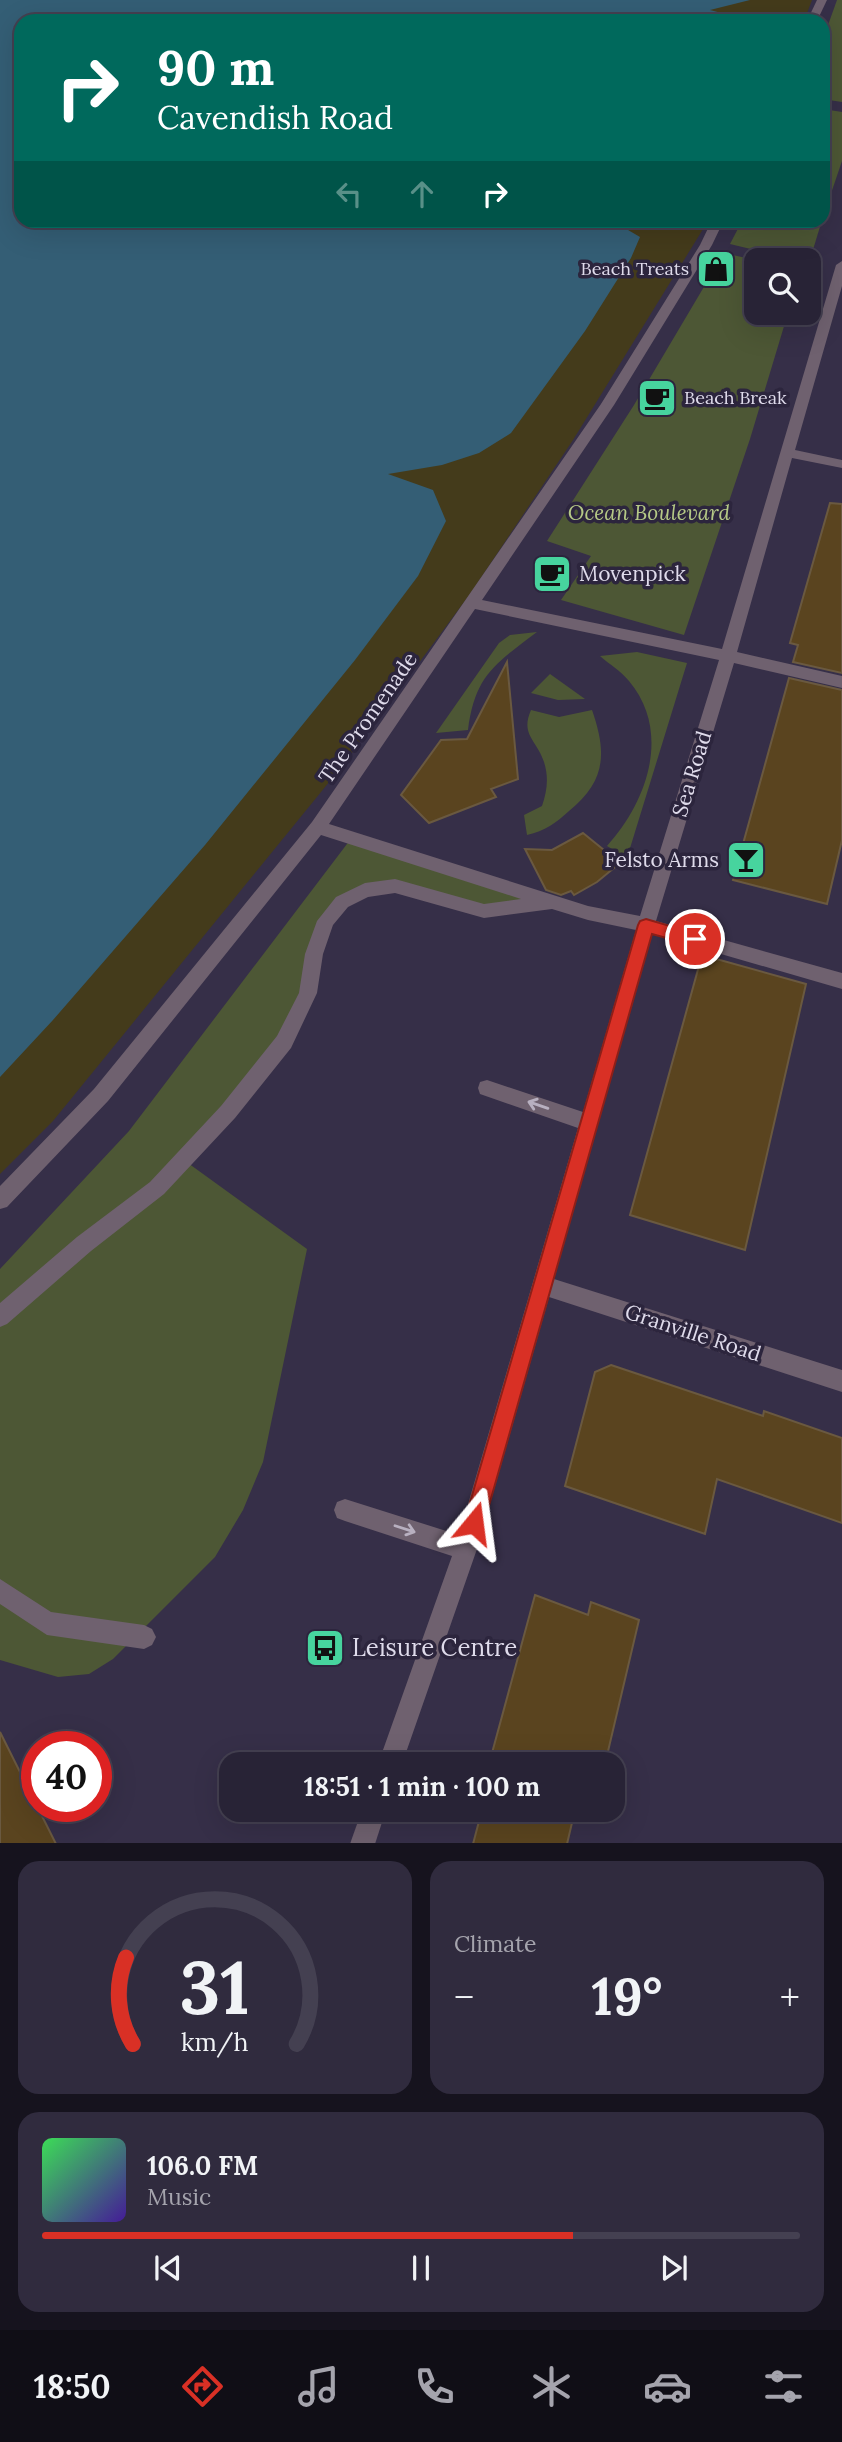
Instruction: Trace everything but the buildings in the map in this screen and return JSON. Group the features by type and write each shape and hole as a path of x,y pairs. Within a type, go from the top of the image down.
{"street":[{"name":"The Promenade","path":"0,1200 101,1095 318,827 607,405 714,228"},
{"name":"Sea Road","path":"394,1752 466,1549 646,925 840,275"},
{"path":"788,453 842,464"},
{"path":"473,603 842,682"},
{"path":"318,827 588,913 646,925 842,981"},
{"path":"0,1317 83,1244 157,1188 228,1112 284,1042 308,993 314,954 326,921 342,902 365,890 395,886 484,911 555,901"},
{"path":"486,1088 590,1123"},
{"name":"Granville Road","path":"543,1284 842,1381"},
{"path":"345,1510 466,1549"},
{"path":"0,1590 47,1623 144,1637"},
{"path":"362,1843 370,1822"}],"green space":[{"path":"837,0 842,0 842,102 830,100 830,20"},
{"path":"830,110 842,112 842,161 830,196"},
{"path":"738,228 820,228 814,248 747,248 730,244"},
{"name":"Ocean Boulevard","path":"724,253 744,258 744,325 784,325 750,439 684,635 561,600 591,556 547,541 634,405"},
{"path":"537,632 489,672 476,696 468,730 436,733 499,643 510,635"},
{"path":"637,652 687,663 627,858 607,846 633,809 643,788 651,744 649,722 642,701 629,681 600,656"},
{"path":"550,674 585,699 558,700 531,693"},
{"path":"531,710 559,717 592,710 601,753 596,777 581,800 550,826 527,835 524,815 542,806 547,784 544,762 528,732"},
{"path":"350,840 543,900 485,908 394,883 339,899 305,991 281,1040 181,1158 307,1249 263,1462 243,1510 215,1557 113,1659 89,1674 58,1677 0,1660 0,1269 129,1131"}],"sand":[{"path":"574,0 812,0 807,14 561,14"},
{"path":"368,228 704,228 573,440 470,594 343,765 53,1121 0,1174 0,633"}],"water":[{"path":"0,0 750,0 710,10 725,14 14,14 14,228 625,228 640,237 631,258 585,331 511,433 479,453 442,465 388,474 433,490 446,521 418,576 355,660 205,845 0,1077"}],"place":[{"name":"Beach Treats","path":"716,269"},
{"name":"Beach Break","path":"657,398"},
{"name":"Movenpick","path":"552,574"},
{"name":"Felsto Arms","path":"746,860"},
{"name":"Leisure Centre","path":"325,1648"}],"route":[{"path":"474,1523 646,925 695,939"}]}
